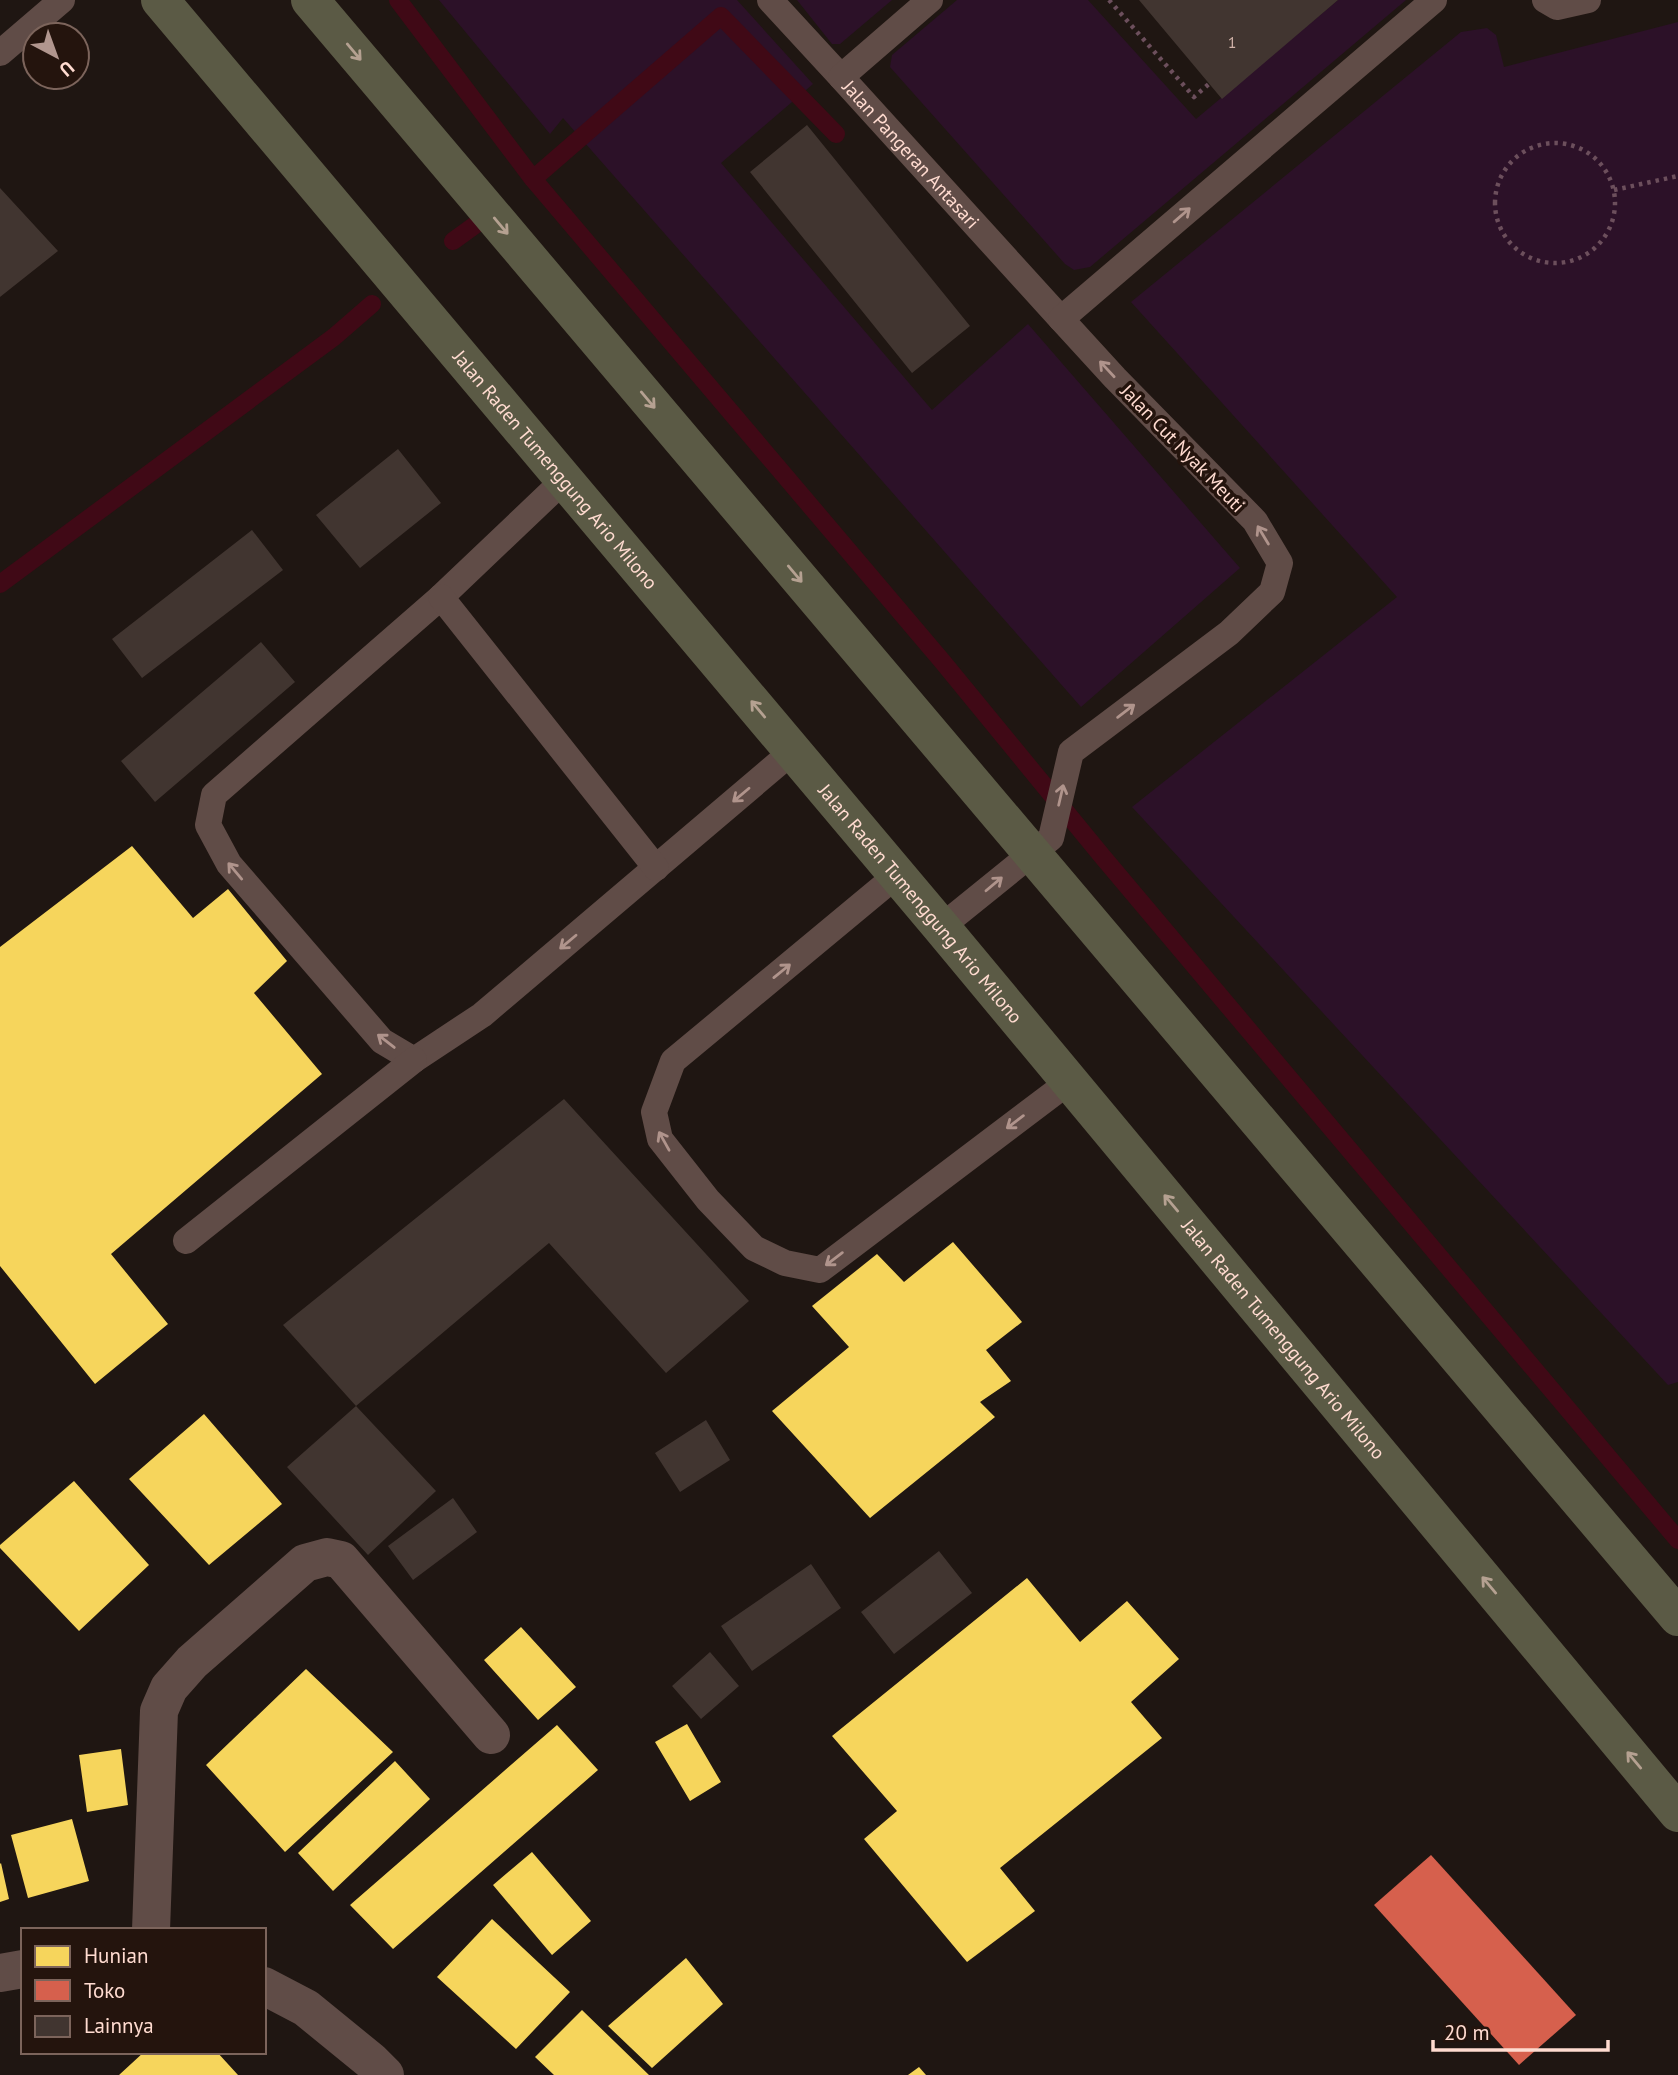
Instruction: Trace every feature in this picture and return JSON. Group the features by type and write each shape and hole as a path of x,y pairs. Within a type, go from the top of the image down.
{"highway":[{"name":"Jalan Raden Tumenggung Ario Milono","path":"160,0 1070,1081 1678,1813"},
{"path":"310,0 1041,846 1678,1617"}],"street":[{"path":"151,1928 159,1711 169,1688 192,1662 305,1563 327,1557 341,1560 491,1735"},
{"path":"0,1973 21,1969"},
{"path":"266,1987 306,2008 385,2075"}],"lane":[{"path":"0,54 62,0"},
{"path":"770,0 841,77"},
{"name":"Jalan Pangeran Antasari","path":"930,0 841,77 1061,319"},
{"path":"1061,319 1434,0"},
{"path":"1545,0 1557,7 1588,0"},
{"name":"Jalan Cut Nyak Meuti","path":"1041,846 1071,752 1230,633 1272,592 1280,563 1255,521 1061,319"},
{"path":"414,1060 382,1041 229,864 208,825 214,795 441,597 564,480"},
{"path":"441,597 656,867"},
{"path":"186,1241 414,1060 482,1015 793,751"},
{"path":"941,927 1041,846"},
{"path":"897,875 673,1060 654,1112 660,1139 708,1200 754,1248 785,1263 820,1270 1070,1081"}],"path":[{"path":"1109,0 1194,97 1210,83"},
{"path":"1549,141 1581,146 1607,169 1614,190 1617,196 1612,226 1595,250 1568,263 1538,262 1510,244 1494,215 1497,181 1518,154 1549,141"},
{"path":"1614,190 1678,176"}],"shaded area":[{"path":"439,0 737,0 813,84 721,163 932,410 1028,324 1240,568 1081,707 563,118 550,134"},
{"path":"797,0 892,0 840,44 832,44"},
{"path":"957,0 1088,0 1196,119 1338,0 1406,0 1090,267 1074,270 1065,264 890,67 892,55"},
{"path":"1678,22 1678,1382 1668,1385 1132,807 1397,597 1131,302 1461,32 1487,28 1496,35 1504,67"}],"building: Hunian":[{"path":"132,846 193,918 228,889 287,961 254,993 322,1074 111,1254 168,1324 95,1384 0,1266 0,947"},
{"path":"953,1242 1022,1322 986,1350 1011,1381 980,1402 995,1417 870,1518 772,1411 849,1347 812,1306 877,1254 904,1282"},
{"path":"204,1414 282,1504 209,1565 129,1479"},
{"path":"74,1481 149,1565 79,1631 0,1548 0,1545"},
{"path":"1027,1578 1080,1642 1127,1601 1179,1659 1131,1702 1162,1738 1000,1868 1035,1911 967,1962 864,1839 897,1811 832,1736"},
{"path":"521,1627 576,1687 538,1720 484,1660"},
{"path":"306,1669 393,1752 285,1852 206,1765"},
{"path":"687,1724 721,1782 690,1801 655,1742"},
{"path":"557,1725 598,1770 393,1949 350,1905"},
{"path":"121,1749 128,1805 87,1812 79,1755"},
{"path":"395,1761 430,1799 333,1891 298,1853"},
{"path":"72,1819 89,1881 28,1898 11,1835"},
{"path":"532,1852 591,1921 552,1955 493,1885"},
{"path":"0,1864 9,1899 0,1902"},
{"path":"492,1919 570,1992 516,2049 437,1977"},
{"path":"686,1958 723,2004 652,2068 608,2026"},
{"path":"582,2010 649,2075 554,2075 535,2057"},
{"path":"142,2054 219,2054 238,2075 119,2075"},
{"path":"919,2067 926,2075 908,2075"}],"building: Toko":[{"path":"1431,1855 1576,2015 1519,2065 1374,1905"}],"building: Lainnya":[{"path":"1139,0 1338,0 1222,99"},
{"path":"807,125 970,326 912,373 750,172"},
{"path":"0,188 58,251 0,297"},
{"path":"398,449 441,503 360,568 316,515"},
{"path":"252,530 283,570 142,678 112,639"},
{"path":"261,642 295,682 155,802 121,761"},
{"path":"564,1099 749,1301 666,1373 549,1243 356,1406 283,1325"},
{"path":"356,1406 436,1491 368,1555 287,1467"},
{"path":"706,1420 730,1460 680,1492 655,1453"},
{"path":"453,1498 477,1532 413,1580 388,1546"},
{"path":"939,1551 972,1593 894,1654 861,1612"},
{"path":"811,1564 841,1608 752,1671 721,1626"},
{"path":"710,1652 739,1686 701,1719 672,1686"}],"waterway":[{"path":"398,0 533,179 942,661 1102,856 1678,1540"},
{"path":"533,179 721,16 836,134"},
{"path":"453,241 489,215"},
{"path":"0,584 334,337 372,304"}]}
